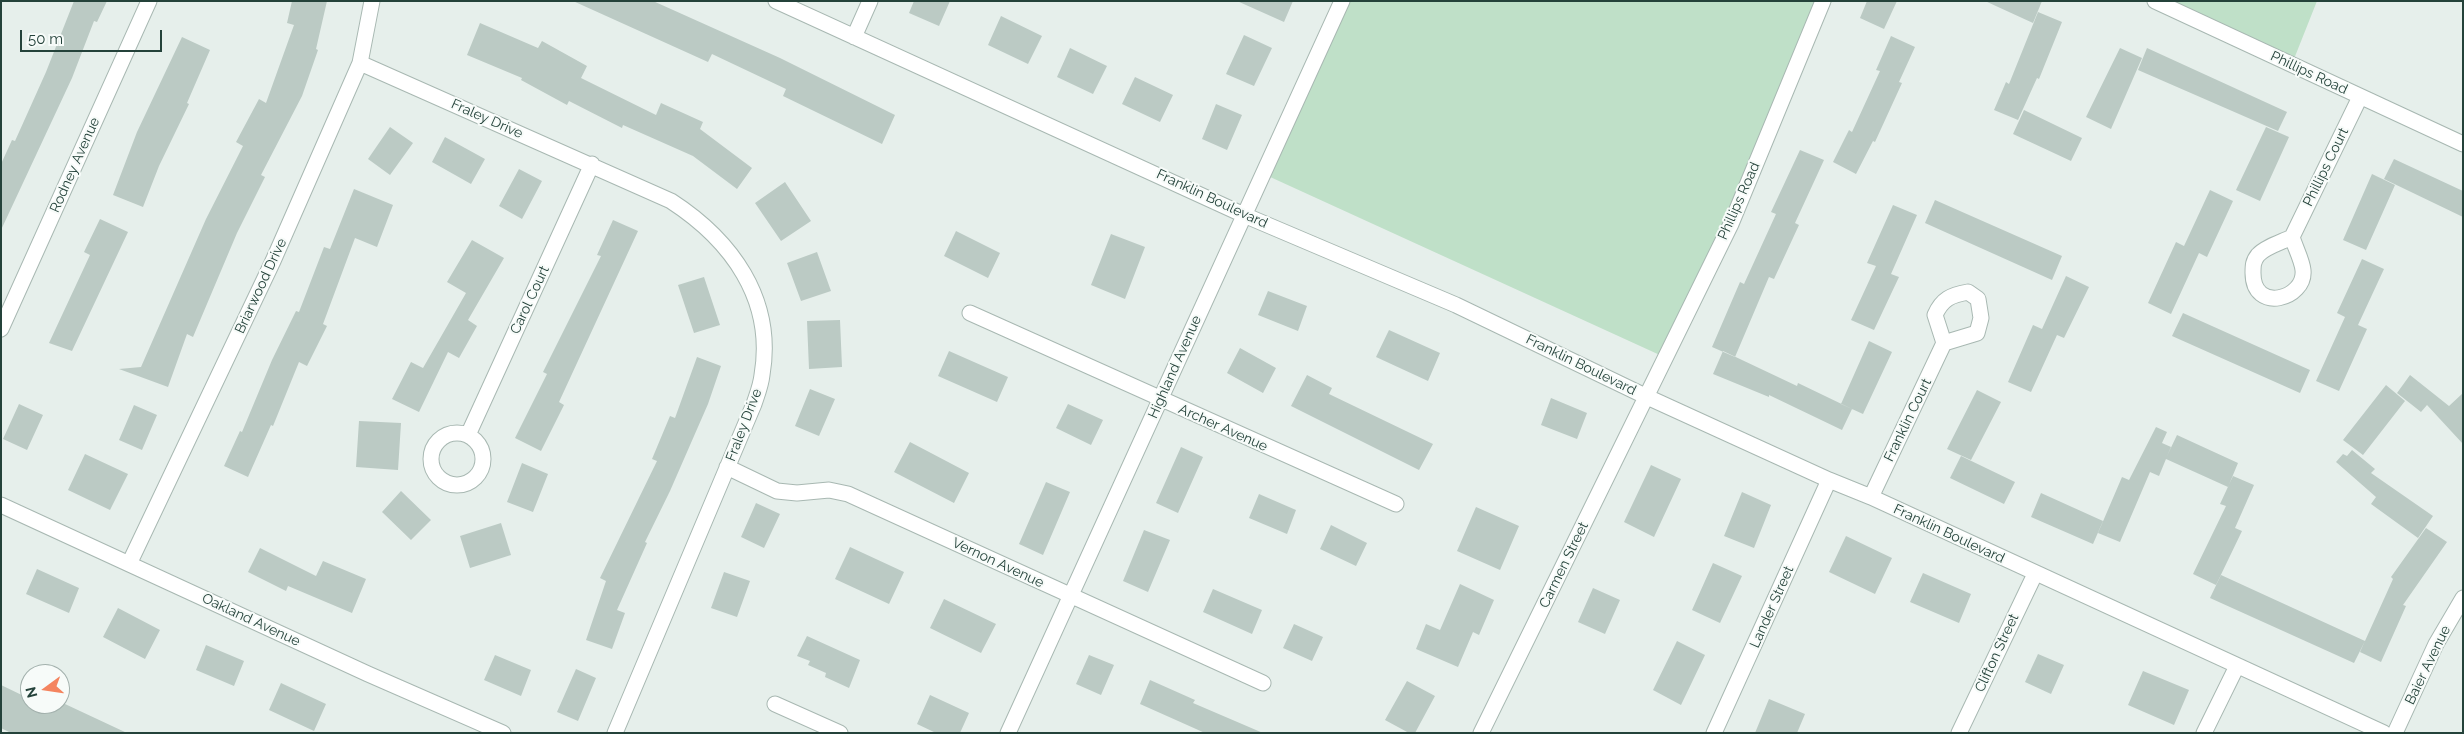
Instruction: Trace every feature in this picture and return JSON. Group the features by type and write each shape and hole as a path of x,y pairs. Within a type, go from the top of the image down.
{"street":[{"name":"Rodney Avenue","path":"1,328 149,1"},
{"name":"Briarwood Drive","path":"129,564 273,261 360,63 372,1"},
{"name":"Franklin Boulevard","path":"776,1 1244,215 1456,305 1645,396 1829,480 1871,497 2384,733"},
{"path":"854,37 870,1"},
{"name":"Highland Avenue","path":"1008,733 1342,1"},
{"name":"Phillips Road","path":"1645,396 1730,224 1824,1"},
{"name":"Phillips Road","path":"2155,1 2463,144"},
{"name":"Fraley Drive","path":"360,63 592,164 670,201 698,218 717,236 732,255 756,298 764,338 762,374 754,404 615,733"},
{"name":"Phillips Court","path":"2292,237 2360,97"},
{"name":"Carol Court","path":"468,435 592,164"},
{"name":"Archer Avenue","path":"970,313 1160,400 1396,504"},
{"name":"Franklin Court","path":"1871,497 1944,343"},
{"name":"Carmen Street","path":"1481,733 1645,396"},
{"name":"Vernon Avenue","path":"727,467 777,491 797,493 829,490 848,494 1070,597 1263,683"},
{"name":"Lander Street","path":"1714,733 1829,480"},
{"name":"Oakland Avenue","path":"1,505 503,733"},
{"name":"Clifton Street","path":"1959,733 2035,574"},
{"name":"Baier Avenue","path":"2396,733 2436,644 2463,598"},
{"path":"2204,733 2237,666"},
{"path":"774,704 840,733"}],"green space":[{"path":"1347,1 1832,1 1662,356 1268,176"},
{"path":"2170,1 2317,1 2292,64"}],"building":[{"path":"74,1 107,1 97,22 94,21 72,78 1,230 1,164 12,140 15,141 46,72"},
{"path":"292,1 327,1 316,49 318,50 302,96 261,175 265,177 237,233 193,337 187,334 168,387 119,369 141,367 206,219 243,146 236,142 259,99 266,103 294,25 287,23"},
{"path":"573,1 653,1 780,58 895,115 882,144 783,96 786,89 712,54 708,62"},
{"path":"914,1 950,1 939,26 909,13"},
{"path":"1237,1 1293,1 1284,22"},
{"path":"1867,1 1897,1 1884,29 1860,18"},
{"path":"1985,1 2042,1 2033,23"},
{"path":"2038,12 2062,22 2039,79 2037,78 2018,120 1994,110 2006,82 2009,84"},
{"path":"1001,16 1042,36 1028,64 988,45"},
{"path":"480,23 538,48 542,41 587,66 581,78 656,115 661,103 703,122 700,129 752,168 737,189 693,156 623,125 622,128 569,101 567,105 521,80 522,78 467,55"},
{"path":"1244,35 1272,48 1254,86 1226,74"},
{"path":"1891,36 1915,47 1899,82 1902,83 1875,142 1873,141 1856,174 1833,162 1849,130 1852,132 1880,71 1876,70"},
{"path":"182,37 210,50 187,103 189,104 159,166 143,207 113,195 137,132"},
{"path":"1070,48 1107,66 1093,94 1057,77"},
{"path":"2120,48 2142,58 2111,129 2086,117"},
{"path":"2147,48 2287,112 2278,131 2138,70"},
{"path":"1135,77 1173,95 1160,122 1122,104"},
{"path":"1216,104 1242,115 1227,150 1202,139"},
{"path":"2024,110 2082,138 2071,161 2013,134"},
{"path":"390,127 413,143 390,175 368,159"},
{"path":"2266,127 2289,137 2260,201 2236,190"},
{"path":"445,137 485,159 471,184 432,162"},
{"path":"1800,150 1824,160 1795,223 1799,225 1774,279 1769,277 1735,357 1712,347 1740,282 1744,284 1776,214 1771,212"},
{"path":"2394,159 2463,191 2463,217 2384,179"},
{"path":"519,169 542,181 522,219 499,206"},
{"path":"2372,174 2395,185 2366,250 2343,240"},
{"path":"785,182 811,221 781,241 755,203"},
{"path":"354,189 393,205 377,247 355,238 323,324 327,326 307,366 299,362 273,426 271,425 248,477 224,466 240,431 242,432 272,360 296,311 299,312 324,247 330,249"},
{"path":"2210,190 2233,201 2207,257 2199,253 2171,314 2148,303 2176,242 2184,246"},
{"path":"1935,200 2062,256 2052,280 1925,223"},
{"path":"1893,205 1917,215 1891,274 1899,277 1874,330 1851,320 1876,266 1867,263"},
{"path":"100,219 128,232 72,351 49,343 90,255 84,252"},
{"path":"613,220 638,231 559,402 564,405 541,451 515,438 547,374 543,372 601,256 597,255"},
{"path":"956,231 1000,253 988,278 944,256"},
{"path":"1111,234 1145,247 1125,299 1091,285"},
{"path":"472,240 504,258 468,320 477,326 459,358 448,352 419,412 392,399 411,362 423,368 466,293 447,282"},
{"path":"817,252 831,291 801,301 787,263"},
{"path":"2362,259 2384,269 2358,325 2367,329 2339,391 2316,381 2345,317 2337,313"},
{"path":"2066,276 2089,287 2064,338 2057,335 2031,392 2008,382 2033,325 2042,329"},
{"path":"704,277 720,325 694,333 678,285"},
{"path":"1268,291 1307,306 1298,331 1258,315"},
{"path":"2183,313 2310,370 2300,393 2172,336"},
{"path":"840,320 842,367 809,369 807,321"},
{"path":"1389,330 1440,353 1428,381 1376,357"},
{"path":"1869,341 1892,352 1863,414 1841,404"},
{"path":"1240,348 1276,368 1263,393 1227,373"},
{"path":"949,351 1008,377 997,402 938,376"},
{"path":"1723,351 1797,386 1798,383 1852,409 1842,430 1769,395 1769,397 1713,374"},
{"path":"697,357 721,366 708,404 670,491 645,542 647,543 617,610 625,613 612,649 586,640 606,581 600,578 657,461 652,459 670,416 675,418"},
{"path":"1307,375 1332,388 1329,394 1433,444 1419,470 1291,406"},
{"path":"2410,375 2449,406 2463,393 2463,444 2427,405 2421,412 2397,393"},
{"path":"2386,385 2405,401 2363,455 2343,440"},
{"path":"810,389 835,399 819,436 795,426"},
{"path":"1977,390 2001,402 1971,460 1947,449"},
{"path":"1551,398 1587,413 1577,439 1541,425"},
{"path":"19,404 43,415 27,450 3,439"},
{"path":"1068,404 1103,420 1091,445 1056,428"},
{"path":"134,405 157,415 142,450 119,440"},
{"path":"359,421 401,423 398,470 356,467"},
{"path":"2156,427 2167,432 2162,443 2171,447 2167,456 2177,435 2238,463 2228,487 2166,459 2159,476 2150,472 2120,542 2098,533 2122,477 2129,480"},
{"path":"910,442 969,473 954,503 894,472"},
{"path":"1181,447 1203,457 1178,513 1156,503"},
{"path":"2352,450 2375,469 2371,473 2433,516 2418,538 2371,504 2376,497 2336,462 2343,454 2347,456"},
{"path":"85,454 128,474 110,510 68,490"},
{"path":"1961,456 2015,482 2004,504 1950,478"},
{"path":"522,463 548,474 533,512 507,502"},
{"path":"1651,465 1681,479 1654,537 1624,522"},
{"path":"2233,476 2254,485 2235,528 2242,531 2216,585 2193,574 2226,506 2220,504"},
{"path":"1046,482 1070,492 1043,555 1019,544"},
{"path":"401,491 431,520 411,540 382,512"},
{"path":"1742,492 1771,505 1754,548 1724,536"},
{"path":"2041,493 2103,521 2093,544 2031,517"},
{"path":"1259,494 1296,510 1287,534 1249,518"},
{"path":"756,503 780,514 764,548 741,537"},
{"path":"1476,507 1519,526 1500,570 1457,551"},
{"path":"501,523 511,555 470,568 460,536"},
{"path":"1331,525 1367,543 1356,566 1320,549"},
{"path":"2426,528 2447,542 2403,605 2406,606 2381,662 2360,652 2393,579 2391,577"},
{"path":"1144,530 1170,540 1148,592 1123,581"},
{"path":"1846,536 1892,558 1875,594 1829,572"},
{"path":"850,547 904,572 889,604 835,579"},
{"path":"260,548 316,576 323,561 366,579 352,613 288,586 286,591 248,572"},
{"path":"1713,563 1742,576 1720,623 1692,610"},
{"path":"37,569 79,588 69,613 26,594"},
{"path":"724,572 750,581 737,617 711,608"},
{"path":"1923,573 1971,594 1959,623 1910,602"},
{"path":"2221,575 2365,641 2354,663 2210,598"},
{"path":"1460,584 1494,600 1479,635 1473,632 1458,667 1416,649 1426,624 1440,630"},
{"path":"1593,588 1620,600 1605,634 1578,622"},
{"path":"1213,589 1262,610 1252,634 1203,612"},
{"path":"944,599 996,624 981,653 930,628"},
{"path":"118,608 160,630 145,659 103,637"},
{"path":"1294,624 1323,637 1312,661 1283,648"},
{"path":"807,636 860,660 849,688 825,677 826,673 808,665 810,661 797,656"},
{"path":"1677,641 1705,655 1681,705 1653,690"},
{"path":"206,645 244,661 234,686 196,670"},
{"path":"2038,654 2064,665 2051,694 2025,682"},
{"path":"495,655 531,670 521,696 484,680"},
{"path":"1089,655 1114,665 1101,695 1076,684"},
{"path":"576,669 596,678 578,721 557,712"},
{"path":"2143,671 2189,690 2174,725 2128,705"},
{"path":"1150,680 1195,700 1193,703 1263,733 1205,733 1140,704"},
{"path":"1407,681 1435,696 1415,733 1409,733 1385,720"},
{"path":"281,683 326,704 314,731 269,710"},
{"path":"1,685 20,694 20,714 70,714 70,706 127,733 11,733 1,728"},
{"path":"930,695 969,713 960,733 936,733 917,724"},
{"path":"1769,699 1805,714 1797,733 1755,733"}]}
